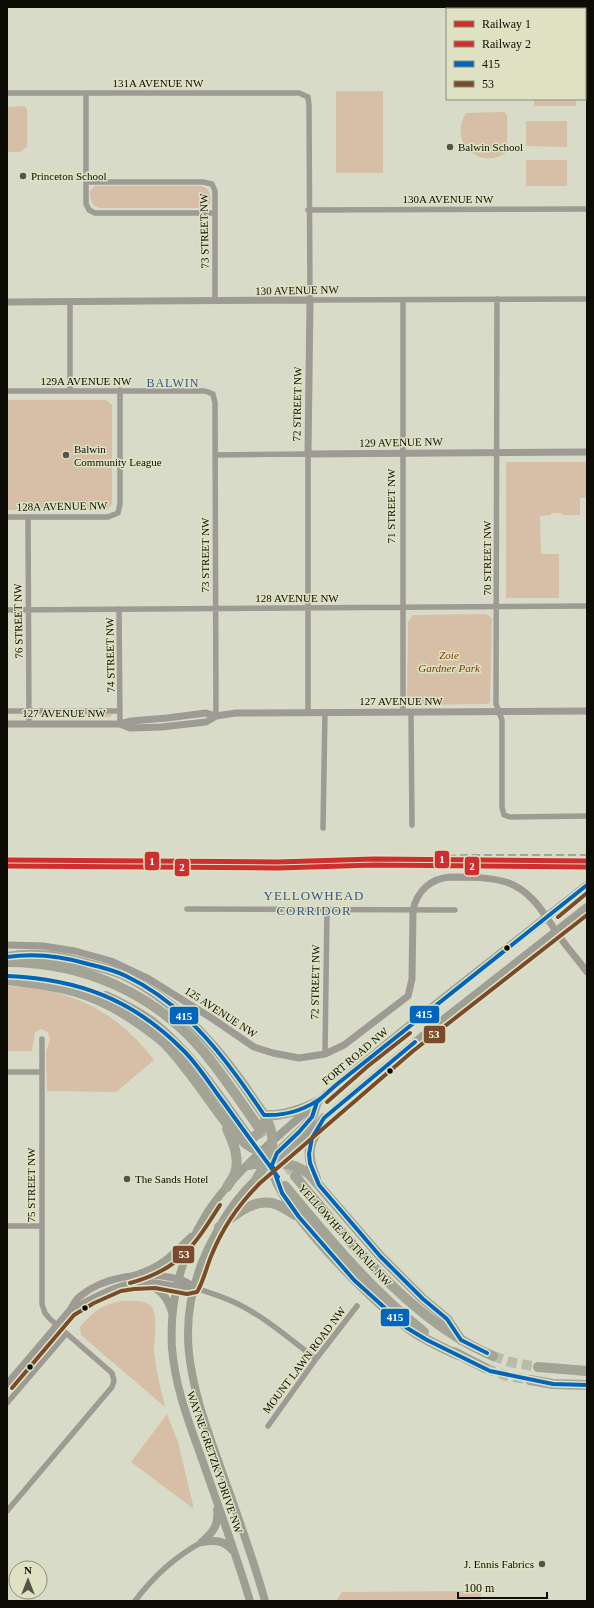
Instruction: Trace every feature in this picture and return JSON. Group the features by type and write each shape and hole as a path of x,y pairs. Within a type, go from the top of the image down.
{"highway":[{"path":"7,957 22,954 68,958 99,966 127,976 155,992 199,1029 219,1051 264,1115 270,1129 271,1156 283,1189 299,1217 354,1280 407,1328 427,1340 458,1355"},
{"path":"7,962 52,965 78,970 107,980 145,1000 177,1023 203,1051 259,1128"},
{"path":"7,976 45,978 71,983 104,995 150,1021 170,1038 197,1066 247,1135"},
{"path":"7,980 56,987 78,992 113,1007 129,1017 168,1047 232,1132 249,1147 304,1171 319,1185 380,1256 423,1300 447,1319 461,1340"},
{"path":"264,1115 277,1115 310,1106 317,1102"},
{"path":"257,1178 271,1156 299,1132 312,1117 317,1102"},
{"path":"232,1132 245,1139 257,1136 262,1130 264,1115"},
{"path":"222,1118 235,1147 237,1160 235,1173 227,1187"},
{"path":"319,1185 310,1163 309,1154 312,1138 324,1118"},
{"path":"249,1165 293,1147"},
{"path":"283,1189 282,1186 289,1175 304,1171"},
{"name":"YELLOWHEAD TRAIL NW","path":"295,1176 334,1223 386,1278 432,1320 461,1340 493,1356"},
{"name":"YELLOWHEAD TRAIL NW","path":"283,1189 376,1289 407,1318 433,1339 458,1355 484,1368"},
{"path":"219,1227 241,1211 261,1203 280,1206 299,1217"},
{"path":"538,1367 554,1370 587,1371"},
{"path":"530,1380 553,1384 587,1385"}],"main road":[{"name":"FORT ROAD NW","path":"317,1102 377,1051 587,885"},
{"path":"293,1147 324,1118 430,1029 587,907"},
{"path":"178,1283 187,1251 210,1208 227,1187 249,1165"},
{"path":"193,1287 203,1258 219,1227 233,1204 257,1178"},
{"path":"134,1276 159,1266 168,1260 197,1231"},
{"path":"144,1282 164,1293 173,1315"},
{"name":"WAYNE GRETZKY DRIVE NW","path":"178,1283 173,1315 172,1350 180,1395 250,1601"},
{"name":"WAYNE GRETZKY DRIVE NW","path":"193,1287 188,1322 188,1346 189,1362 195,1393 254,1563 265,1601"},
{"path":"202,1542 211,1534 216,1526 218,1515 216,1500"},
{"path":"202,1542 222,1542 228,1545 235,1554"}],"street":[{"name":"131A AVENUE NW","path":"7,93 299,93 308,97"},
{"path":"86,93 86,204 90,210 96,213 215,213"},
{"name":"72 STREET NW","path":"308,97 310,300 308,454 308,712"},
{"name":"73 STREET NW","path":"86,182 204,182 212,184 215,191 215,302"},
{"name":"130A AVENUE NW","path":"308,210 587,209"},
{"name":"70 STREET NW","path":"497,299 496,704 502,720 502,807 504,815 510,817 587,816"},
{"name":"130 AVENUE NW","path":"7,302 587,299"},
{"name":"71 STREET NW","path":"403,300 403,712"},
{"path":"70,302 70,390"},
{"name":"128A AVENUE NW","path":"7,517 108,517 118,514 120,504 120,390"},
{"name":"129A AVENUE NW","path":"7,391 205,391 213,394"},
{"name":"73 STREET NW","path":"213,394 215,403 216,716"},
{"name":"129 AVENUE NW","path":"215,455 587,452"},
{"name":"76 STREET NW","path":"28,517 29,724"},
{"name":"128 AVENUE NW","path":"7,610 587,606"},
{"name":"74 STREET NW","path":"119,609 120,724"},
{"name":"127 AVENUE NW","path":"7,712 120,711"},
{"name":"127 AVENUE NW","path":"7,724 120,724 130,728 161,727 206,722 216,716 236,713 587,711"},
{"path":"324,828 325,712"},
{"path":"411,712 412,825"},
{"path":"413,910 415,900 422,890 426,886 438,880 450,877 484,878 506,882 519,888 534,901 587,972"},
{"path":"187,909 455,910"},
{"name":"72 STREET NW","path":"325,1054 327,910"},
{"name":"125 AVENUE NW","path":"7,945 43,946 75,951 104,959 149,979 213,1019 254,1047 273,1053 299,1058 325,1054 344,1045 403,1001 410,991 412,979 413,910"},
{"name":"75 STREET NW","path":"7,1511 113,1384 114,1377 112,1373 57,1326 45,1313 42,1304 42,1039"},
{"path":"7,1072 41,1072"},
{"path":"7,1226 41,1226"},
{"path":"7,1384 57,1326 78,1298 88,1291 113,1280 134,1276 161,1276 178,1283"},
{"path":"70,1310 108,1290 120,1286 144,1282 189,1282 193,1287 223,1297 247,1309 272,1325 316,1359"},
{"name":"MOUNT LAWN ROAD NW","path":"268,1426 316,1359 357,1306"},
{"path":"7,1403 66,1334"},
{"path":"135,1601 150,1582 172,1562 202,1542"}],"green space":[{"path":"336,91 383,91 383,173 336,173"},
{"path":"534,100 576,100 576,106 534,106"},
{"path":"24,106 27,109 27,147 20,152 7,152 7,107"},
{"path":"504,112 507,115 507,152 497,157 487,158 478,156 470,151 464,144 461,135 461,124 466,113"},
{"path":"526,121 567,121 567,147 526,146"},
{"path":"526,160 567,160 567,186 526,186"},
{"path":"95,186 202,186 207,189 210,194 210,204 206,208 100,208 93,204 91,199 90,191"},
{"path":"7,400 106,400 112,405 112,504 106,510 7,510"},
{"path":"506,462 587,462 587,498 580,498 580,515 562,515 562,513 551,513 551,515 540,516 541,554 559,554 559,598 506,598"},
{"name":"Zoie Gardner Park","path":"486,614 492,618 490,702 488,704 409,705 407,701 408,622 413,615"},
{"path":"39,714 112,715 110,717 40,717"},
{"path":"7,986 51,992 71,997 90,1005 123,1027 139,1042 154,1060 116,1092 47,1091 46,1052 50,1039 48,1032 41,1029 35,1032 32,1051 7,1051"},
{"path":"122,1301 144,1302 153,1309 156,1324 154,1352 165,1407 81,1335 80,1327 94,1313 109,1304"},
{"path":"167,1414 178,1442 194,1509 131,1462"},
{"path":"481,1591 481,1601 336,1601 342,1592"}],"tunnel":[{"path":"259,1128 295,1176"},
{"path":"493,1356 510,1362 538,1367"},
{"path":"485,1368 507,1376 530,1380"}],"railway":[{"path":"388,859 467,855 587,855"}],"rail line":[{"name":"1","path":"7,860 278,862 374,859 587,861"},
{"name":"2","path":"7,866 278,868 374,865 587,867"}],"transit line":[{"name":"415","path":"587,885 336,1085 317,1102 312,1117 277,1153 272,1165 282,1193 299,1217 354,1280 407,1328 427,1340 490,1371 553,1384 587,1385"},
{"name":"53","path":"558,917 587,893"},
{"name":"53","path":"12,1388 74,1315 94,1303 121,1291 134,1289 155,1288 187,1294 197,1292 216,1244 226,1225 245,1199 260,1183 413,1051 587,915"},
{"name":"415","path":"7,957 38,955 68,959 117,972 148,988 187,1018 204,1036 220,1054 264,1115 296,1111 311,1105 324,1096"},
{"name":"415","path":"7,976 33,978 81,987 124,1005 145,1018 165,1033 195,1063 278,1177"},
{"name":"53","path":"327,1102 368,1066 410,1033"},
{"name":"415","path":"415,1042 324,1118 312,1138 309,1154 310,1163 319,1185 380,1256 423,1299 447,1319 461,1340 487,1353"},
{"name":"53","path":"130,1283 147,1278 161,1271 184,1254 202,1233 220,1205"}],"place":[{"name":"Balwin School","path":"450,147"},
{"name":"Princeton School","path":"23,176"},
{"name":"Balwin Community League","path":"66,455"},
{"name":"The Sands Hotel","path":"127,1179"},
{"name":"J. Ennis Fabrics","path":"542,1564"}],"district":[{"name":"BALWIN","path":"173,383"},
{"name":"YELLOWHEAD CORRIDOR","path":"314,902"}]}
